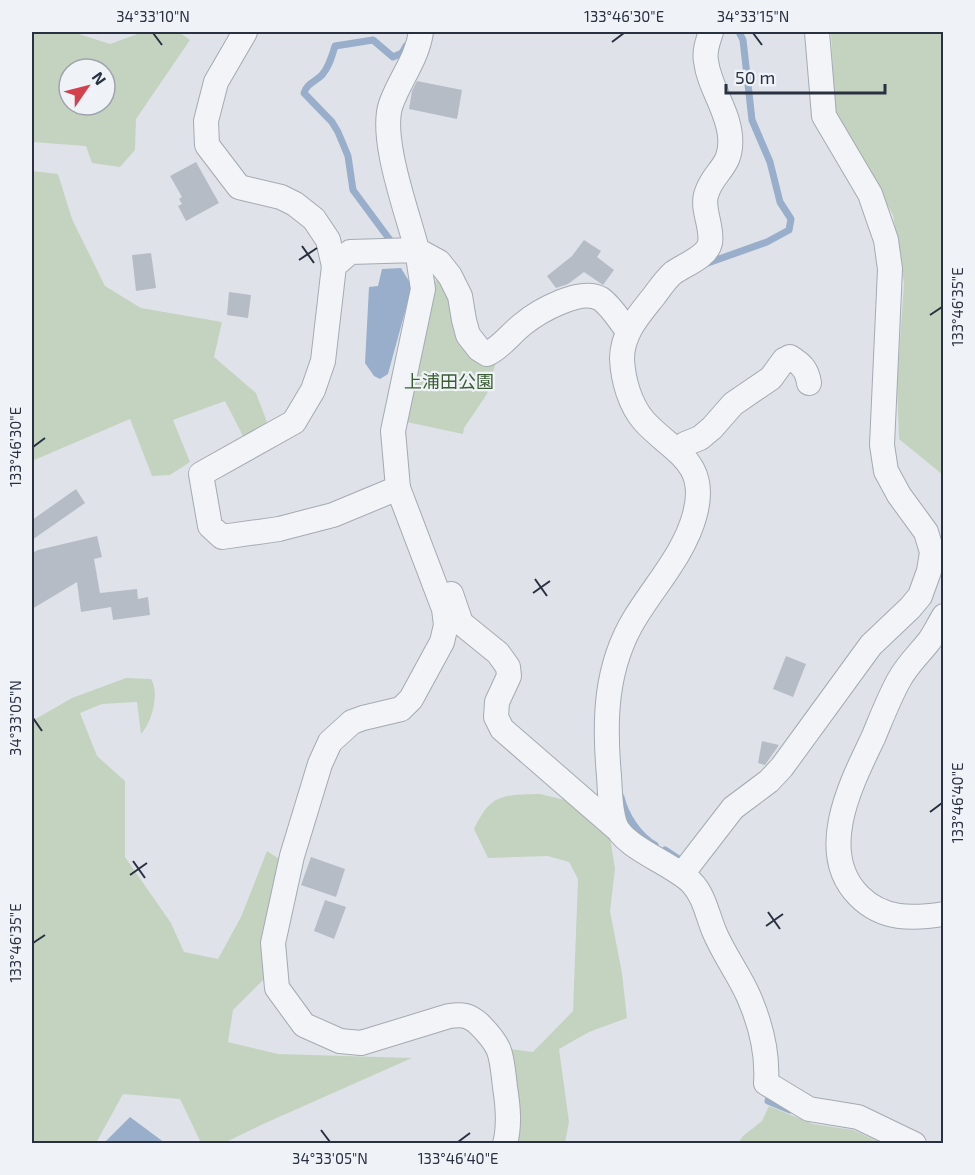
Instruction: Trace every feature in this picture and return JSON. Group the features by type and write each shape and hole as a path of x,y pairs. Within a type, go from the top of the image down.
{"street":[{"path":"245,32 216,82 206,121 207,145 239,187 281,197 295,204 314,219 328,240 334,266 323,361 313,390 294,422 201,474 210,526 222,537 279,529 333,515 398,488"},
{"path":"421,32 418,47 391,105 388,120 391,152 417,250 423,289 393,431 398,488 444,609 446,625 442,642 411,699 401,709 352,722 330,742 320,764 292,856 273,943 277,988 304,1025 340,1041 361,1043 449,1016 461,1014 473,1017 491,1035 501,1055 508,1108 505,1143"},
{"path":"616,828 611,805 605,739 609,686 624,637 687,537 698,500 695,475 682,448 642,418 631,399 624,378 623,345 628,331 670,275 704,253 710,244 705,200 707,191 728,161 730,148 728,125 705,60 711,32"},
{"path":"687,868 733,808 769,781 782,767 865,653 920,596 929,571 935,536 899,495 886,471 882,445 890,269 886,240 870,194 824,117 817,32"},
{"path":"334,266 350,252 417,250 439,262 450,276 460,296 468,334 479,349 487,354 499,348 532,318 549,308 578,297 591,295 602,300 628,331"},
{"path":"682,448 712,428 733,404 771,378 790,357 807,372 809,383"},
{"path":"427,566 436,562 450,590 461,623 498,653 508,667 508,676 497,702 495,717 502,729 637,848 687,868 707,909 714,931 748,995 759,1027 765,1056 766,1083 809,1109 858,1117 914,1143"},
{"path":"944,616 932,638 900,679 856,772 845,798 838,841 846,880 869,905 894,916 921,918 944,914"}],"green space":[{"path":"32,32 73,32 110,44 143,32 179,32 190,40 136,119 135,150 120,167 92,163 86,146 32,142"},
{"path":"831,32 943,32 943,475 899,439 897,384 904,283 893,215 835,116"},
{"path":"32,171 58,174 72,219 105,286 141,308 222,322 214,357 256,393 267,422 259,431 244,438 225,401 173,420 190,462 170,475 152,476 130,419 32,461"},
{"name":"上浦田公園","path":"438,274 497,358 487,394 464,428 463,434 402,421 426,309"},
{"path":"126,678 151,679 154,685 154,707 141,734 137,702 102,704 80,713 97,756 125,781 125,857 171,923 184,952 218,959 241,917 267,851 284,862 265,978 233,1010 228,1042 278,1054 412,1058 224,1143 201,1143 180,1099 123,1094 96,1143 32,1143 32,721 72,698"},
{"path":"540,794 569,801 610,837 615,869 610,911 622,973 627,1018 589,1032 559,1049 569,1122 565,1143 514,1143 510,1049 533,1052 573,1011 578,879 569,862 548,856 488,858 474,829 486,808 500,798"},
{"path":"769,1106 813,1124 853,1130 881,1143 738,1143 762,1121"}],"water":[{"path":"401,268 412,286 388,374 380,379 374,376 365,363 369,287 378,286 382,269"},
{"path":"130,1117 165,1143 104,1143"}],"building":[{"path":"417,81 462,90 457,119 409,109 412,91"},
{"path":"196,162 219,203 186,221 178,206 182,204 179,199 182,197 170,176"},
{"path":"584,240 601,251 597,257 614,270 603,285 584,272 568,284 556,288 547,276 572,256"},
{"path":"151,253 156,288 136,291 132,255"},
{"path":"229,292 251,295 248,318 227,315"},
{"path":"76,489 85,503 32,540 32,520"},
{"path":"97,536 102,557 94,559 100,593 137,589 138,599 148,597 150,615 113,620 111,607 81,612 77,582 32,609 32,553"},
{"path":"786,656 806,664 793,697 773,689"},
{"path":"762,741 779,745 765,765 758,763"},
{"path":"311,857 345,869 336,897 301,885"},
{"path":"325,900 346,907 334,939 314,931"}],"waterway":[{"path":"705,264 767,242 789,230 791,219 780,202 770,162 752,120 743,40 739,32"},
{"path":"390,240 353,190 348,156 338,132 332,122 304,93 309,85 324,72 335,46 373,40 393,57 402,53 406,46"},
{"path":"621,797 634,824 655,845"},
{"path":"665,850 686,864"},
{"path":"771,1091 768,1101 790,1110"}]}
